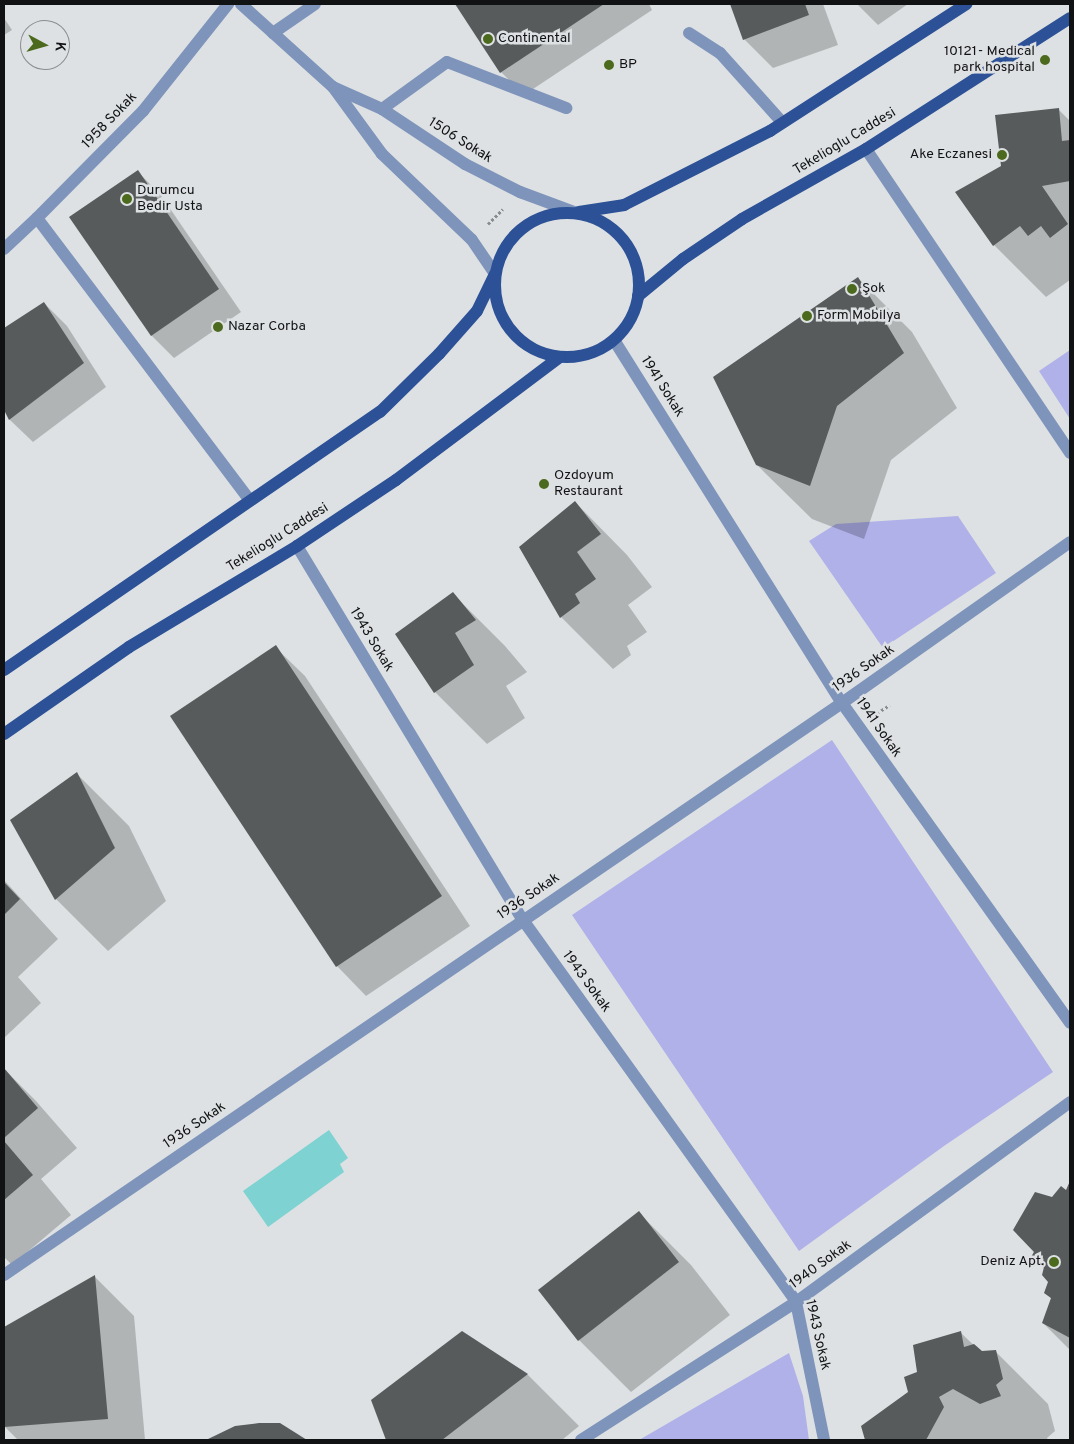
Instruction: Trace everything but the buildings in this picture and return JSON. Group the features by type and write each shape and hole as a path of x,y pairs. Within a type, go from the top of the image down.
{"main road":[{"path":"4,670 380,412 439,354 477,311 495,274 502,252 520,230 532,221 552,213 624,205 782,122 966,4"},
{"name":"Tekelioglu Caddesi","path":"638,296 683,259 742,219 866,149 1070,18"},
{"path":"495,274 495,293 500,312 510,330 524,343 541,353 560,357 579,356 598,350 614,340 634,312 638,296 638,272 630,250 616,232 597,218 574,212"},
{"name":"Tekelioglu Caddesi","path":"4,734 129,647 297,546 396,480 560,357"}],"street":[{"name":"1958 Sokak","path":"4,249 38,218 143,111 228,4"},
{"name":"1506 Sokak","path":"241,4 333,87 382,154 472,240 495,274"},
{"path":"273,32 315,4"},
{"path":"689,34 720,53 782,122"},
{"path":"382,109 447,62 566,108"},
{"name":"1506 Sokak","path":"333,87 382,109 465,164 520,192 574,212"},
{"path":"866,149 1070,452"},
{"path":"38,218 250,501"},
{"name":"1941 Sokak","path":"614,340 842,703 1070,1023"},
{"name":"1936 Sokak","path":"4,1275 842,703 1070,542"},
{"name":"1943 Sokak","path":"297,546 523,920 796,1302 824,1440"},
{"name":"1940 Sokak","path":"581,1440 796,1302 1070,1102"}],"path":[{"path":"472,240 520,192"}],"shaded area":[{"path":"1070,350 1070,419 1039,371"},
{"path":"958,516 996,573 883,648 809,541 836,524"},
{"path":"832,740 1053,1072 944,1146 799,1251 572,915"},
{"path":"329,1130 348,1158 340,1164 344,1172 268,1227 243,1191"},
{"path":"789,1353 803,1396 809,1440 639,1440"}],"place":[{"name":"Continental","path":"488,39"},
{"name":"10121- Medical park hospital","path":"1045,60"},
{"name":"BP","path":"609,65"},
{"name":"Ake Eczanesi","path":"1002,155"},
{"name":"Durumcu Bedir Usta","path":"127,199"},
{"name":"Şok","path":"852,289"},
{"name":"Form Mobilya","path":"807,316"},
{"name":"Nazar Corba","path":"218,327"},
{"name":"Ozdoyum Restaurant","path":"544,484"},
{"name":"Deniz Apt.","path":"1054,1262"}]}
